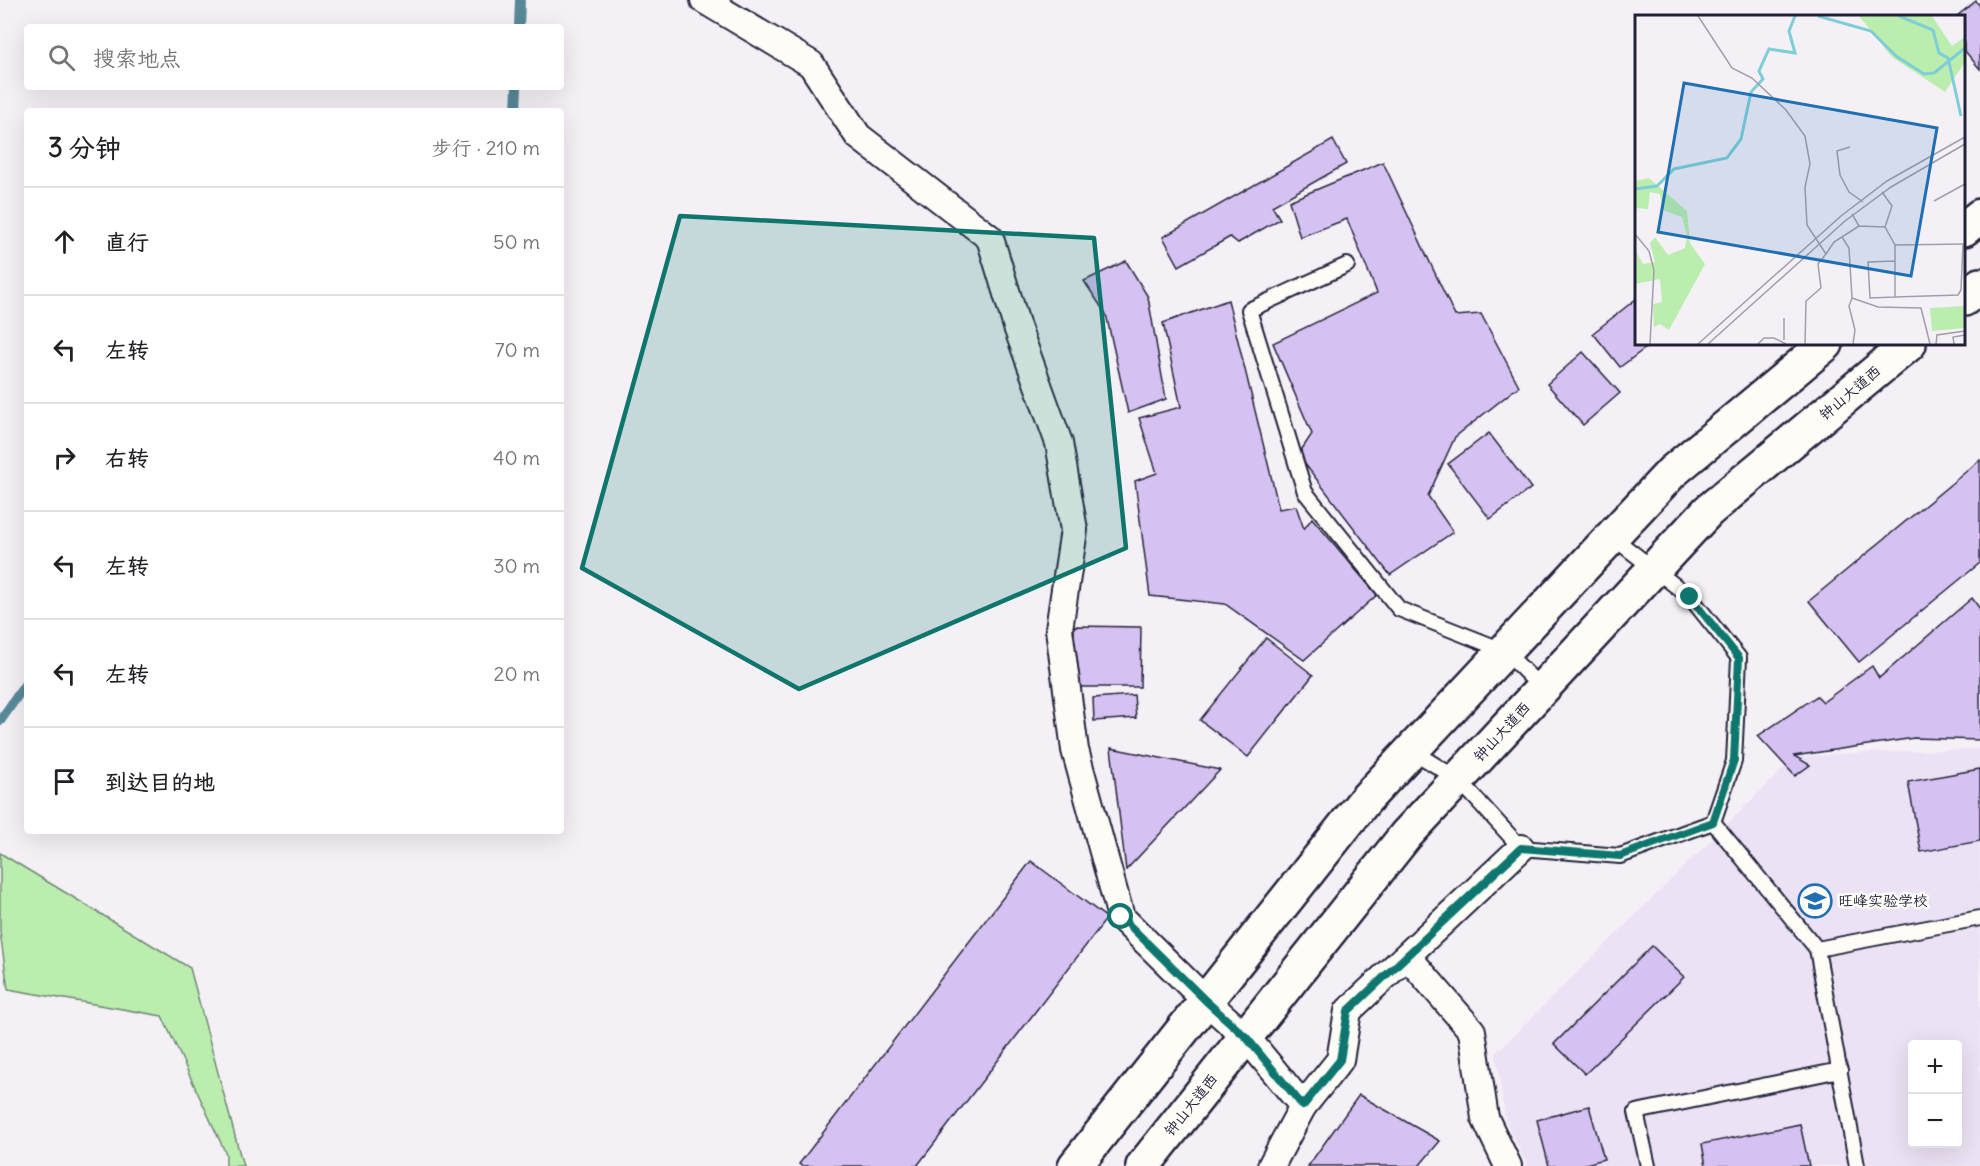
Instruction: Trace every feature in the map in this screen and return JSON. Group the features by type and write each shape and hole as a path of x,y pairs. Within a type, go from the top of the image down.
{"highway":[{"path":"1965,228 1980,216"},
{"path":"1965,297 1980,285"},
{"path":"1075,1166 1365,800 1672,472 1825,345"},
{"name":"钟山大道西","path":"1143,1166 1406,835 1458,779 1708,511 1908,345"}],"street":[{"path":"704,0 811,64 858,136 990,238 1017,327 1059,443 1074,530 1059,629 1076,750 1121,917 1246,1037 1303,1106"},
{"path":"1271,1166 1303,1106 1340,1060 1348,1011 1521,848"},
{"path":"1407,956 1473,1031 1485,1118 1508,1166"}],"lane":[{"path":"1347,265 1249,310 1305,492 1399,609 1505,651 1542,689"},
{"path":"1611,536 1690,597 1739,658 1734,760 1713,822"},
{"path":"1412,751 1458,779 1521,848 1620,856 1713,822"},
{"path":"1713,822 1817,949 1857,1166"},
{"path":"1817,949 1980,918"},
{"path":"1648,1166 1636,1112 1840,1070"}],"highlighted area":[{"path":"680,216 1094,238 1126,548 799,689 582,568"}],"shaded area":[{"name":"旺峰实验学校","path":"1980,749 1980,1166 1527,1166 1505,1119 1496,1053 1795,757"}],"green space":[{"path":"0,853 190,968 243,1166 226,1166 226,1154 162,1016 8,989 0,932"}],"building":[{"path":"1976,1 1980,6 1980,69 1965,51 1965,15 1958,15"},
{"path":"1333,140 1346,164 1272,206 1280,219 1238,243 1230,237 1179,266 1163,237"},
{"path":"1383,162 1455,316 1481,314 1519,386 1455,437 1428,496 1453,532 1390,575 1298,455 1312,434 1273,343 1377,293 1347,219 1300,237 1289,201"},
{"path":"1126,261 1148,297 1166,399 1128,413 1106,314 1084,281"},
{"path":"1228,300 1279,509 1296,506 1304,529 1312,518 1377,595 1304,660 1225,604 1150,596 1135,481 1157,473 1139,418 1181,407 1163,323"},
{"path":"1635,300 1635,345 1650,345 1620,367 1593,333"},
{"path":"1583,352 1620,393 1583,425 1547,384"},
{"path":"1489,433 1531,488 1490,519 1448,464"},
{"path":"1980,460 1980,563 1859,662 1809,601"},
{"path":"1972,598 1980,609 1980,740 1914,738 1794,756 1810,765 1795,776 1758,736 1817,696 1823,702 1872,666 1879,678"},
{"path":"1074,626 1141,627 1140,687 1074,687"},
{"path":"1266,638 1313,675 1248,757 1200,720"},
{"path":"1134,695 1136,718 1094,721 1093,698"},
{"path":"1111,748 1220,770 1126,870"},
{"path":"1980,769 1980,841 1921,852 1908,782"},
{"path":"1031,861 1107,918 917,1166 802,1166 799,1164"},
{"path":"1652,946 1684,977 1585,1074 1554,1044"},
{"path":"1359,1095 1440,1141 1419,1166 1308,1166"},
{"path":"1589,1106 1604,1159 1579,1166 1549,1166 1537,1120"},
{"path":"1800,1124 1809,1166 1706,1166 1702,1144"}],"waterway":[{"path":"519,24 520,0"},
{"path":"516,108 517,90"},
{"path":"0,721 24,686"}],"place":[{"name":"旺峰实验学校","path":"1815,901"}],"route":[{"path":"1121,917 1246,1037 1303,1106 1340,1060 1348,1011 1521,848 1620,856 1713,822 1734,760 1739,658 1690,597"}]}
